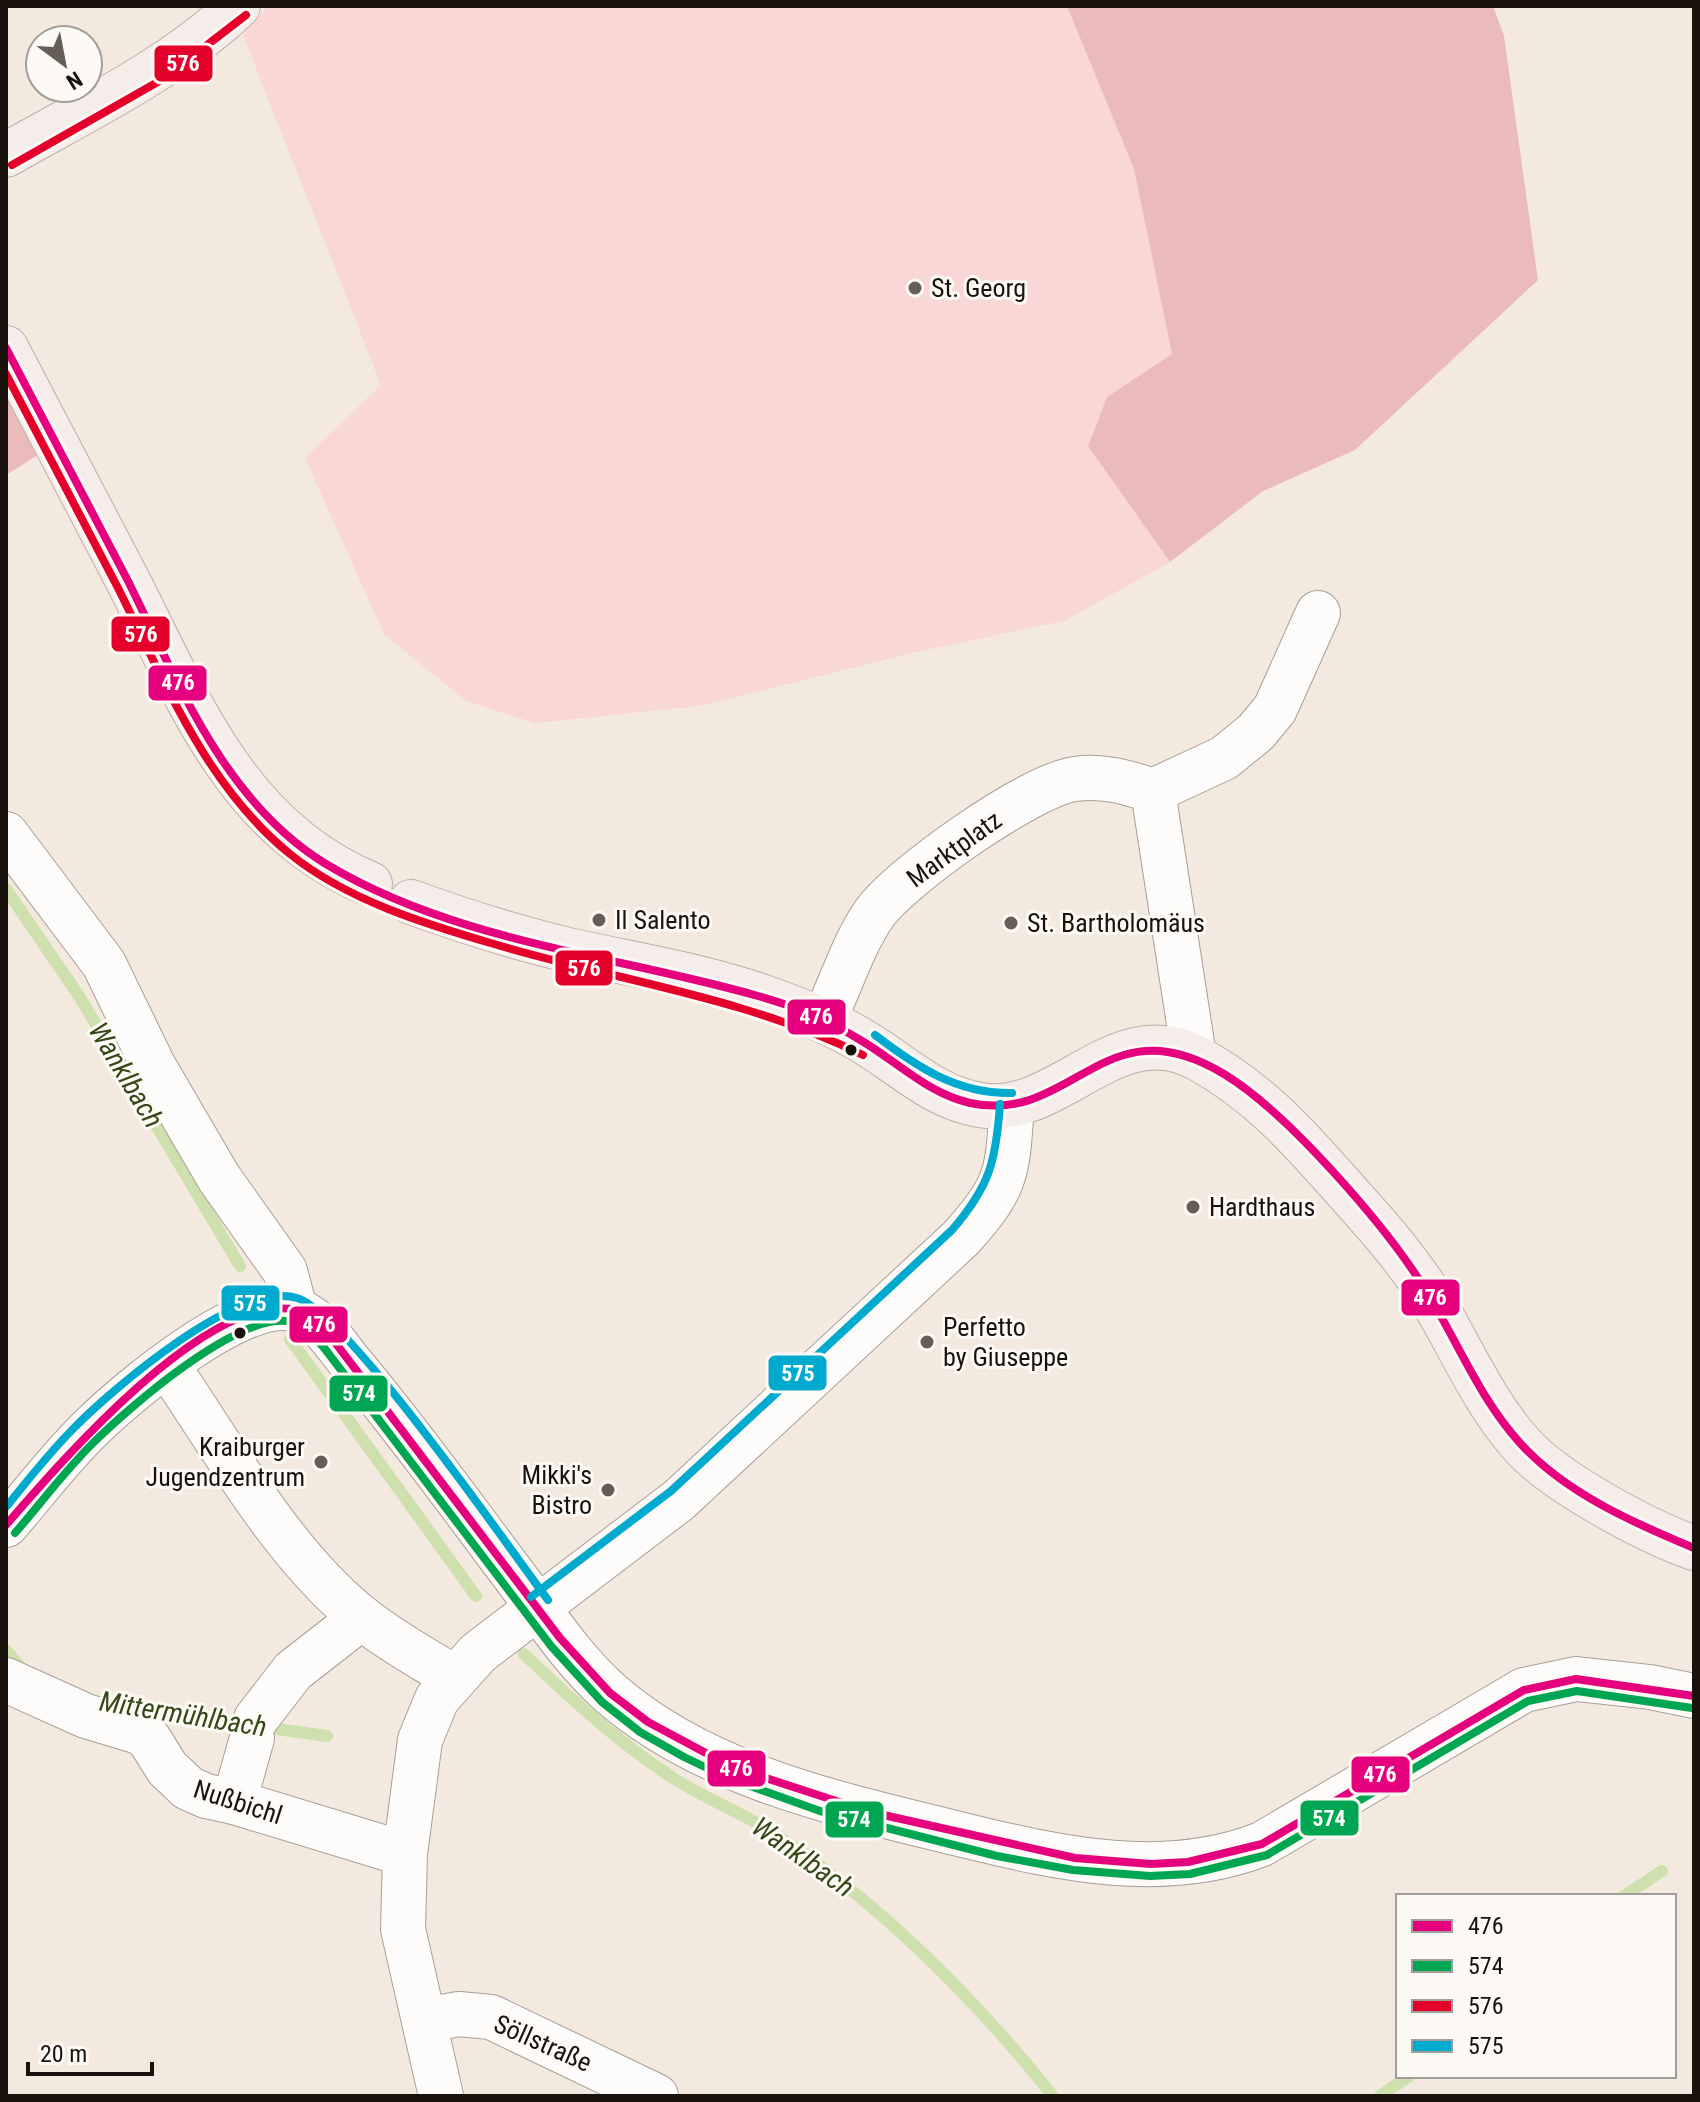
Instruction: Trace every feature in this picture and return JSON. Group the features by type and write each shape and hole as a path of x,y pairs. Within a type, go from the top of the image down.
{"main road":[{"path":"6,155 171,60 211,33 238,6"},
{"path":"6,348 192,708 235,777 298,845 343,873 370,884"},
{"path":"411,902 499,933 766,997 824,1019 868,1044 923,1084 951,1097 983,1106 1012,1105 1041,1096 1105,1058 1125,1053 1163,1048 1194,1056 1226,1075 1285,1120 1385,1232 1421,1283 1489,1398 1522,1446 1563,1479 1645,1526 1694,1548"}],"street":[{"path":"1194,1056 1153,791 1224,758 1256,732 1275,709 1318,613"},
{"name":"Marktplatz","path":"824,1019 875,912 906,882 989,821 1025,799 1074,779 1118,779 1153,791"},
{"path":"6,834 104,964 153,1065 219,1178 285,1271 295,1309"},
{"path":"441,2096 425,2020 410,1971 403,1929 405,1854 420,1740 437,1699 453,1677 478,1653 679,1500 961,1238 989,1207 1007,1173 1012,1105"},
{"path":"6,1525 92,1427 167,1365 219,1329 251,1316 283,1308 295,1309 315,1321 379,1397 584,1667 612,1694 644,1719 702,1752 745,1772 861,1810 1088,1862 1153,1865 1234,1855 1281,1834 1495,1703 1551,1681 1599,1681 1694,1696"},
{"path":"167,1365 294,1550 361,1618 453,1677"},
{"path":"234,1802 254,1729 293,1671 361,1618"},
{"name":"Nußbichl","path":"6,1680 86,1716 139,1732 149,1739 167,1768 188,1788 206,1796 405,1854"},
{"name":"Söllstraße","path":"425,2020 459,2014 491,2017 656,2096"}],"shaded area":[{"path":"267,6 1067,6 1134,169 1172,354 1107,397 1088,446 1170,562 1064,621 925,650 698,706 535,723 466,701 384,634 305,458 381,385 243,35"},
{"path":"1067,6 1493,6 1504,36 1538,280 1355,450 1263,491 1170,562 1088,446 1107,397 1172,354 1134,169"},
{"path":"6,396 38,455 6,475"}],"waterway":[{"name":"Wanklbach","path":"6,889 79,996 240,1266"},
{"name":"Wanklbach","path":"290,1339 476,1596"},
{"name":"Mittermühlbach","path":"6,1650 22,1669"},
{"name":"Wanklbach","path":"524,1654 633,1750 686,1786 780,1837 891,1924 960,1990 1053,2096"},
{"name":"Mittermühlbach","path":"132,1709 327,1736"},
{"path":"1627,1894 1662,1871"},
{"path":"1380,2096 1406,2078"}],"transit line":[{"name":"576","path":"12,165 163,79 246,15"},
{"name":"476","path":"6,348 207,736 231,773 259,807 290,838 326,864 428,912 482,929 704,982 799,1009 850,1034 941,1092 970,1103 1006,1105 1037,1097 1118,1057 1148,1051 1183,1055 1224,1074 1305,1142 1386,1234 1437,1308 1492,1407 1520,1443 1579,1492 1624,1517 1694,1548"},
{"name":"576","path":"6,374 190,731 234,797 260,827 290,854 336,885 414,919 541,957 727,1004 773,1018 863,1055"},
{"name":"575","path":"875,1035 922,1068 956,1084 1012,1093"},
{"name":"575","path":"531,1597 671,1491 952,1230 975,1200 989,1172 1000,1104"},
{"name":"575","path":"6,1507 91,1411 178,1342 243,1305 272,1297 297,1298 320,1313 387,1386 548,1600"},
{"name":"476","path":"6,1525 96,1427 176,1356 216,1329 255,1312 291,1309 310,1317 334,1341 560,1638 610,1693 648,1722 732,1767 870,1812 1075,1858 1151,1864 1188,1862 1262,1844 1524,1690 1576,1679 1694,1696"},
{"name":"574","path":"15,1533 92,1444 157,1387 186,1365 244,1331 270,1322 292,1322 306,1329 325,1349 551,1646 602,1702 640,1732 684,1757 728,1778 820,1811 997,1856 1073,1870 1150,1876 1190,1874 1267,1855 1528,1701 1577,1691 1692,1708"}],"place":[{"name":"St. Georg","path":"915,288"},
{"name":"Il Salento","path":"599,920"},
{"name":"St. Bartholomäus","path":"1011,923"},
{"name":"Hardthaus","path":"1193,1207"},
{"name":"Perfetto by Giuseppe","path":"927,1342"},
{"name":"Kraiburger Jugendzentrum","path":"321,1462"},
{"name":"Mikki's Bistro","path":"608,1490"}]}
